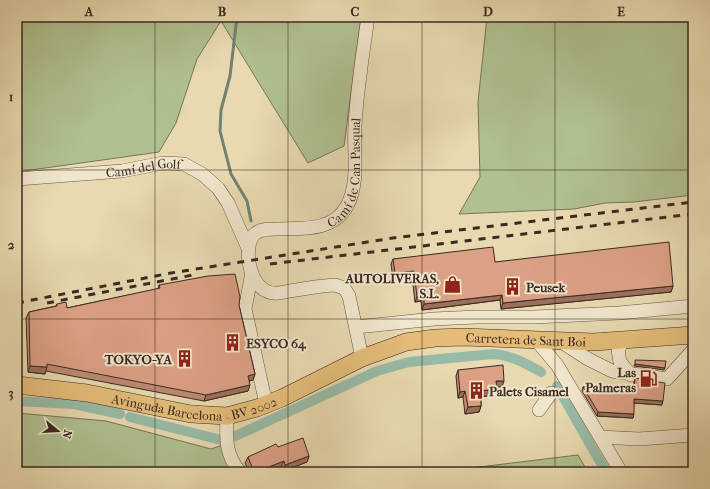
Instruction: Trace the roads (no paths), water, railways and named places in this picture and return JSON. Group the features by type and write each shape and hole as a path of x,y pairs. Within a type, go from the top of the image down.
{"main road":[{"name":"Carretera de Sant Boi","path":"362,358 406,342 435,338 479,337 623,341 693,335"},
{"name":"Avinguda Barcelona - BV 2002","path":"17,385 87,392 190,414 227,416 266,404 314,383 362,358"}],"street":[{"name":"Camí de Can Pasqual","path":"248,248 251,239 257,232 267,229 305,228 324,225 340,216 348,204 354,185 354,127 368,17"},
{"name":"Camí del Golf","path":"17,179 122,171 163,163 184,164 202,174 218,188 228,203 248,248"},
{"path":"248,248 252,273 260,288 269,292 335,285 344,288 349,296 362,358"},
{"path":"252,273 245,309 266,404"},
{"path":"356,327 434,319 534,317 619,313 693,306"},
{"path":"549,340 612,371 631,375 667,379 693,350"},
{"path":"549,340 557,361 621,472"},
{"path":"623,341 618,350 620,362 631,375"},
{"path":"557,361 558,354 564,351 574,351"},
{"path":"539,410 551,393"},
{"path":"227,416 228,449 231,460 240,472"},
{"path":"600,437 639,439 693,435"}],"waterway":[{"path":"237,17 230,76 221,110 220,131 231,174 247,201 251,221"},
{"path":"231,438 377,371 409,362 493,354 512,358 541,372"},
{"path":"557,386 606,472"},
{"path":"17,401 74,404 120,414"},
{"path":"130,417 221,440"}],"railway":[{"path":"17,303 171,273 393,238 693,202"},
{"path":"270,264 693,214"},
{"path":"47,303 193,275"}],"place":[{"name":"AUTOLIVERAS, S.L.","path":"452,285"},
{"name":"Peusek","path":"513,287"},
{"name":"ESYCO 64","path":"233,343"},
{"name":"TOKYO-YA","path":"185,359"},
{"name":"Las Palmeras","path":"649,379"},
{"name":"Palets Cisamel","path":"476,391"}]}
